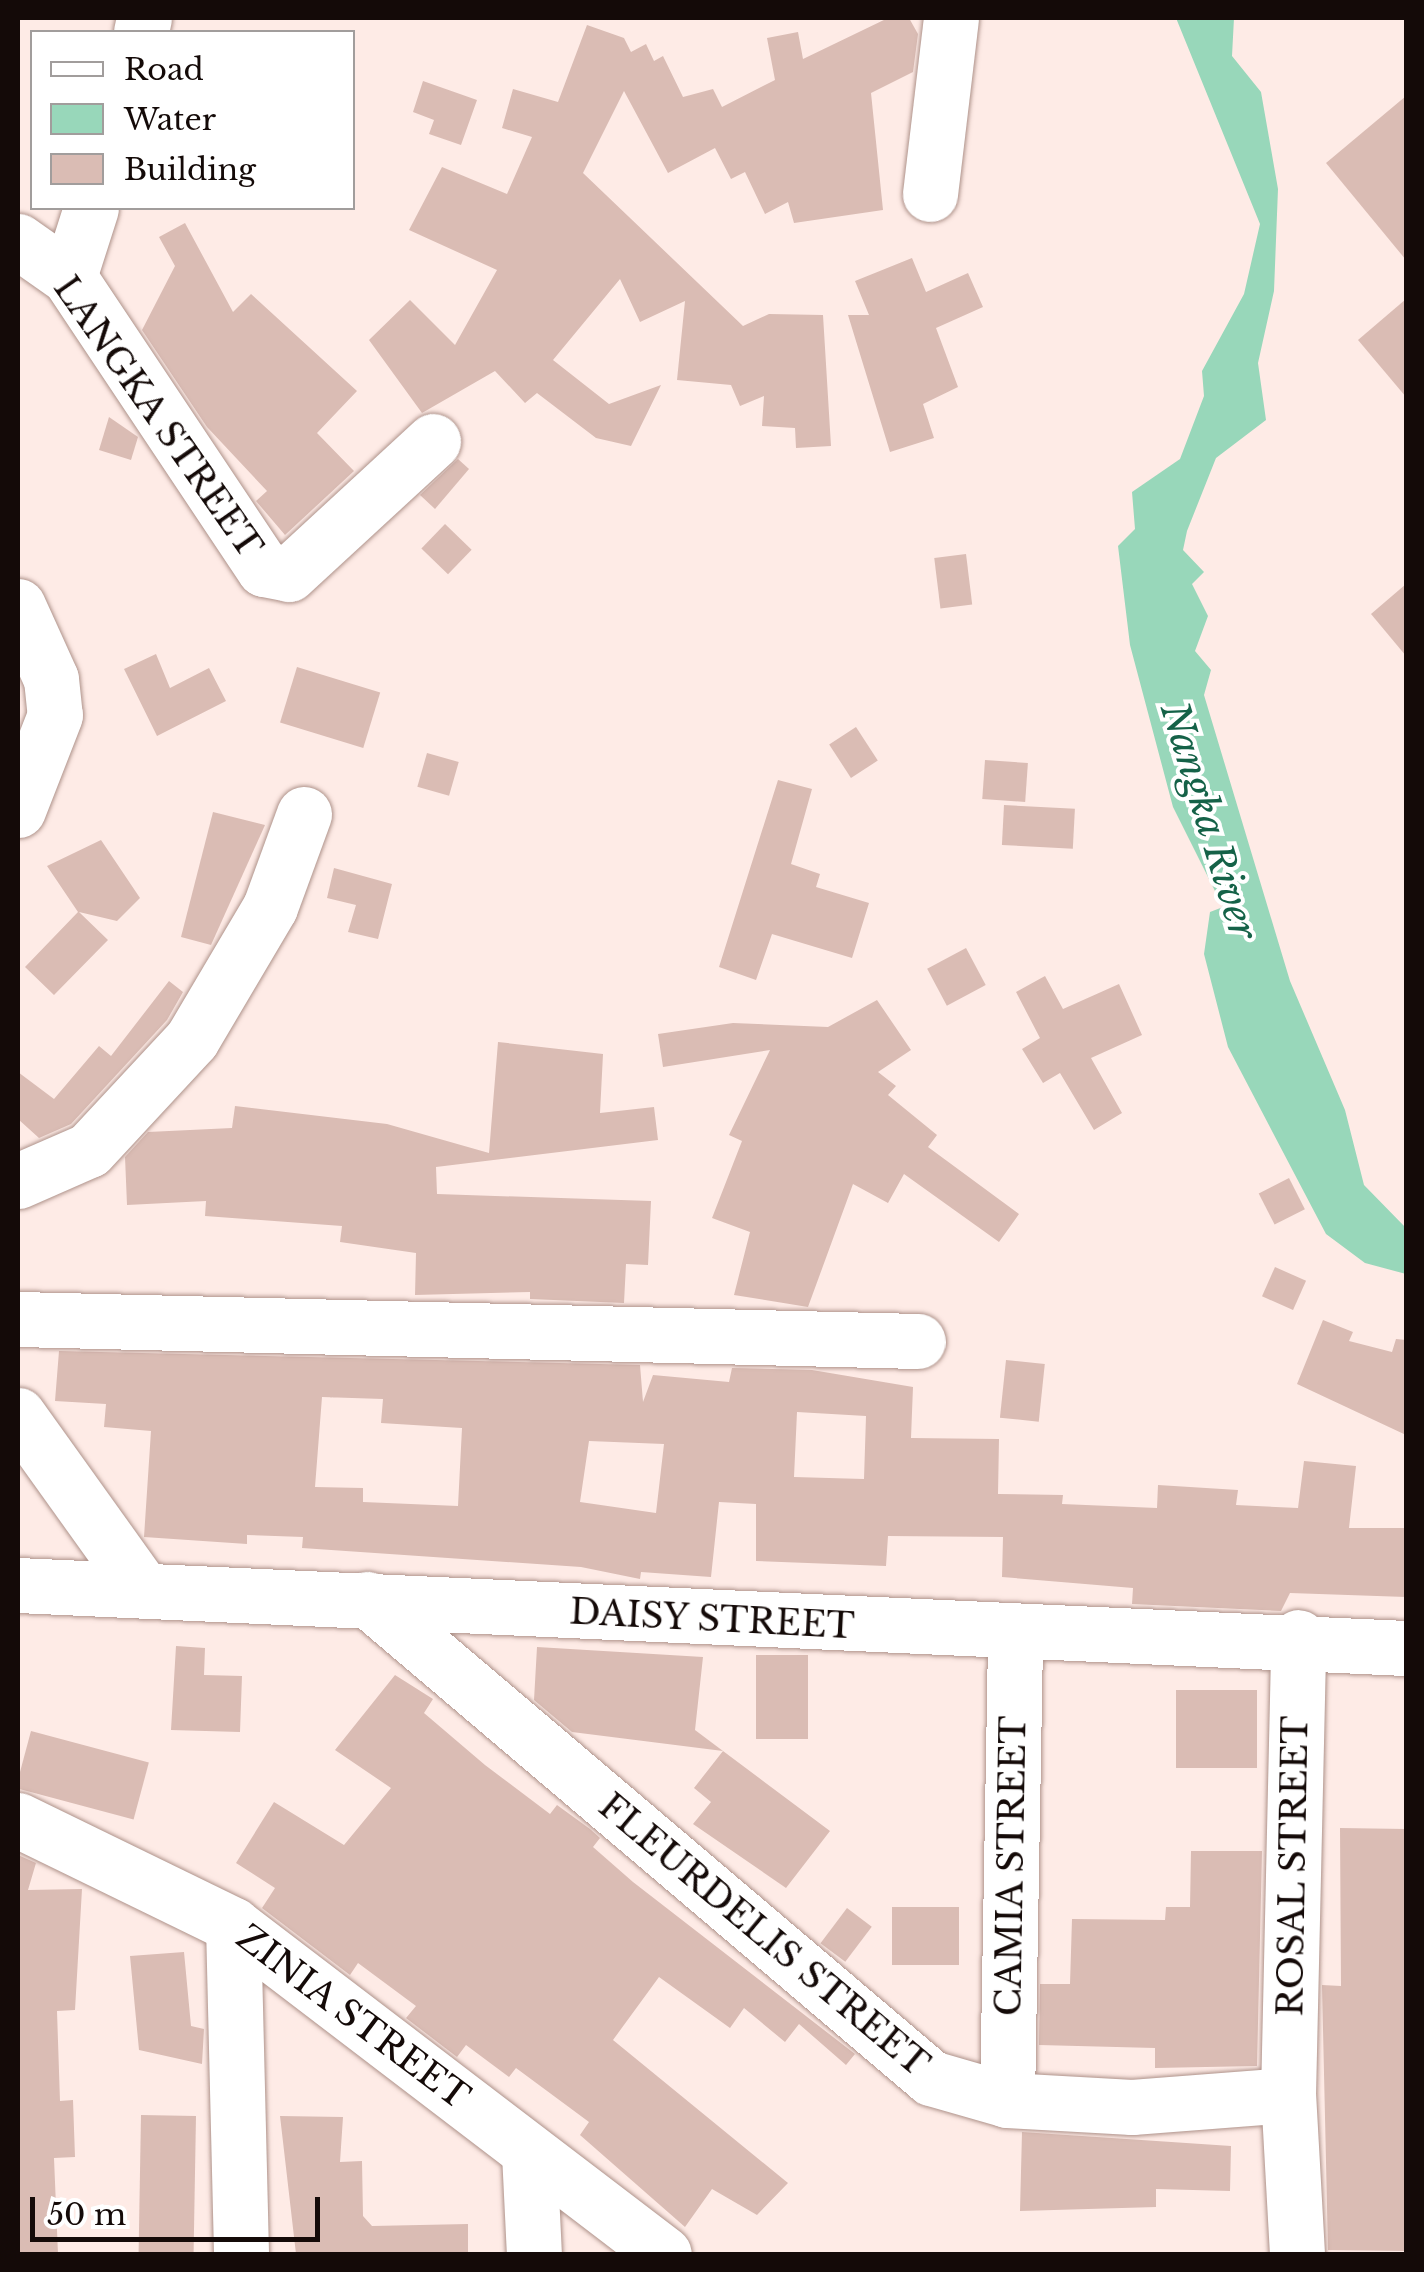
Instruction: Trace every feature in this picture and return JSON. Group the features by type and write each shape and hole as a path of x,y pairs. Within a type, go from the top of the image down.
{"street":[{"path":"930,194 951,18"},
{"path":"69,277 90,210"},
{"name":"LANGKA STREET","path":"18,241 69,277 264,569 290,574 433,441"},
{"path":"18,606 51,679 55,715 18,810"},
{"path":"18,1181 89,1150 192,1039 270,907 304,814"},
{"path":"18,1318 918,1341"},
{"path":"18,1415 141,1587"},
{"name":"DAISY STREET","path":"18,1586 141,1587 1015,1633 1298,1636 1406,1648"},
{"name":"FLEURDELIS STREET","path":"367,1599 930,2078 1007,2100 1132,2108 1288,2095"},
{"name":"CAMIA STREET","path":"1007,2100 1015,1633"},
{"name":"ROSAL STREET","path":"1297,2254 1288,2095 1298,1636"},
{"name":"ZINIA STREET","path":"18,1820 233,1925 664,2254"},
{"path":"233,1925 241,2254"},
{"path":"529,2154 534,2254"}],"water":[{"name":"Nangka River","path":"1176,18 1234,18 1232,56 1261,92 1278,189 1274,291 1258,363 1266,420 1216,458 1183,550 1204,572 1192,584 1208,616 1195,651 1211,670 1204,695 1290,981 1345,1110 1364,1185 1406,1228 1406,1274 1365,1263 1326,1234 1228,1047 1204,954 1210,912 1223,907 1173,807 1130,645 1118,546 1135,529 1132,492 1180,459 1204,396 1202,371 1244,294 1260,224"}],"building":[{"path":"888,18 909,18 918,34 913,72 871,93 883,210 794,223 788,202 765,214 745,172 731,179 715,148 668,173 624,91 583,173 743,326 769,314 823,315 831,446 796,448 795,428 762,426 764,396 740,406 731,385 677,380 685,301 640,322 620,279 553,360 609,404 661,385 631,446 596,438 537,393 525,403 495,371 422,413 369,340 410,300 455,345 497,270 409,230 442,167 507,194 532,137 502,128 513,89 558,102 587,25 624,38 631,52 646,44 654,61 663,56 683,97 713,89 722,107 775,80 767,38 798,32 803,59"},
{"path":"423,81 477,100 461,145 429,134 434,120 413,112"},
{"path":"1406,96 1406,260 1326,163"},
{"path":"185,223 233,312 251,294 357,391 317,433 354,471 285,535 256,501 267,491 207,427 142,330 175,266 159,237"},
{"path":"912,258 926,292 968,273 983,307 936,328 958,387 923,404 934,438 890,452 848,315 869,315 855,281"},
{"path":"1406,299 1406,397 1358,340"},
{"path":"109,417 138,437 131,460 99,450"},
{"path":"458,459 469,469 435,509 420,495"},
{"path":"445,524 472,550 448,574 421,548"},
{"path":"966,554 972,605 940,609 934,558"},
{"path":"1406,584 1406,656 1371,614"},
{"path":"156,654 170,688 209,668 226,701 157,736 124,669"},
{"path":"297,667 380,692 363,748 280,722"},
{"path":"856,727 878,761 851,778 829,744"},
{"path":"427,753 459,762 449,796 417,787"},
{"path":"985,760 1028,763 1025,802 982,799"},
{"path":"778,780 812,789 791,864 820,874 816,887 869,903 852,958 772,934 756,980 719,967"},
{"path":"1004,805 1075,809 1073,849 1002,845"},
{"path":"213,812 265,825 211,945 181,937"},
{"path":"101,840 140,898 117,921 79,912 108,940 54,995 25,967 78,912 47,866"},
{"path":"334,868 392,884 378,939 348,932 356,905 327,898"},
{"path":"966,948 986,985 947,1006 927,969"},
{"path":"1045,976 1063,1009 1119,984 1142,1035 1091,1058 1122,1113 1094,1130 1060,1073 1043,1083 1022,1049 1040,1038 1016,992"},
{"path":"169,981 183,992 167,1020 71,1124 39,1138 18,1119 18,1072 54,1099 99,1046 111,1056"},
{"path":"877,1000 911,1050 878,1072 896,1086 888,1095 937,1135 928,1147 1019,1214 999,1242 904,1174 888,1203 853,1184 808,1307 734,1295 750,1232 712,1218 742,1141 729,1135 770,1050 663,1067 658,1034 733,1023 828,1027"},
{"path":"498,1042 603,1054 600,1113 654,1107 658,1140 436,1167 437,1194 651,1201 648,1265 626,1264 624,1303 530,1299 530,1292 415,1295 416,1253 340,1242 342,1226 205,1216 206,1201 127,1205 125,1157 148,1132 232,1128 235,1106 387,1124 489,1153"},
{"path":"1289,1178 1305,1209 1275,1225 1259,1193"},
{"path":"1275,1267 1306,1281 1293,1310 1262,1296"},
{"path":"1323,1320 1353,1332 1349,1341 1392,1352 1396,1339 1406,1340 1406,1435 1297,1384"},
{"path":"59,1351 640,1365 643,1402 653,1375 729,1382 732,1368 812,1370 913,1387 911,1438 999,1439 998,1494 1063,1495 1062,1504 1157,1508 1158,1485 1238,1490 1236,1505 1298,1508 1304,1461 1356,1466 1349,1528 1406,1528 1406,1597 1290,1593 1281,1611 1132,1604 1133,1588 1002,1577 1003,1537 888,1536 886,1566 756,1561 756,1504 719,1502 711,1577 641,1572 640,1579 581,1567 302,1548 303,1537 247,1535 247,1544 144,1537 151,1431 104,1427 106,1404 55,1401","holes":["322,1397 383,1399 381,1423 462,1428 458,1506 363,1502 363,1488 315,1487","797,1412 866,1416 864,1479 794,1477","589,1441 664,1444 656,1513 580,1502"]},
{"path":"1006,1360 1045,1364 1039,1422 1000,1418"},
{"path":"176,1646 205,1648 204,1675 242,1676 240,1732 171,1730"},
{"path":"537,1647 703,1657 695,1730 723,1751 572,1732 534,1700"},
{"path":"756,1655 808,1655 808,1739 756,1739"},
{"path":"395,1675 433,1699 424,1713 485,1765 550,1814 557,1805 590,1829 600,1838 593,1847 633,1882 855,2054 846,2065 799,2024 785,2042 744,2008 730,2028 659,1977 613,2040 788,2183 757,2215 712,2189 685,2227 580,2135 589,2122 516,2068 509,2077 466,2045 457,2057 406,2018 416,2006 358,1963 350,1975 262,1908 275,1888 236,1863 274,1802 344,1845 391,1788 335,1750"},
{"path":"1176,1690 1257,1690 1257,1768 1176,1768"},
{"path":"31,1731 149,1763 134,1820 18,1789"},
{"path":"723,1751 830,1831 786,1888 693,1824 711,1802 694,1788"},
{"path":"1340,1828 1406,1829 1406,2251 1328,2250 1322,1985 1341,1986"},
{"path":"1191,1851 1262,1851 1257,2066 1155,2068 1155,2048 1039,2045 1040,1984 1070,1984 1072,1919 1165,1920 1166,1907 1190,1907"},
{"path":"18,1855 36,1863 28,1890 82,1889 75,2010 57,2011 60,2101 73,2100 75,2157 54,2158 58,2254 18,2254"},
{"path":"892,1907 959,1907 959,1965 892,1965"},
{"path":"847,1908 872,1927 845,1962 821,1943"},
{"path":"184,1952 191,2026 204,2029 202,2064 139,2050 130,1956"},
{"path":"141,2115 196,2116 194,2254 139,2254"},
{"path":"280,2116 343,2117 340,2162 362,2161 363,2216 372,2226 468,2224 468,2254 296,2254"},
{"path":"1022,2132 1231,2146 1230,2191 1156,2189 1156,2207 1020,2211"}]}
